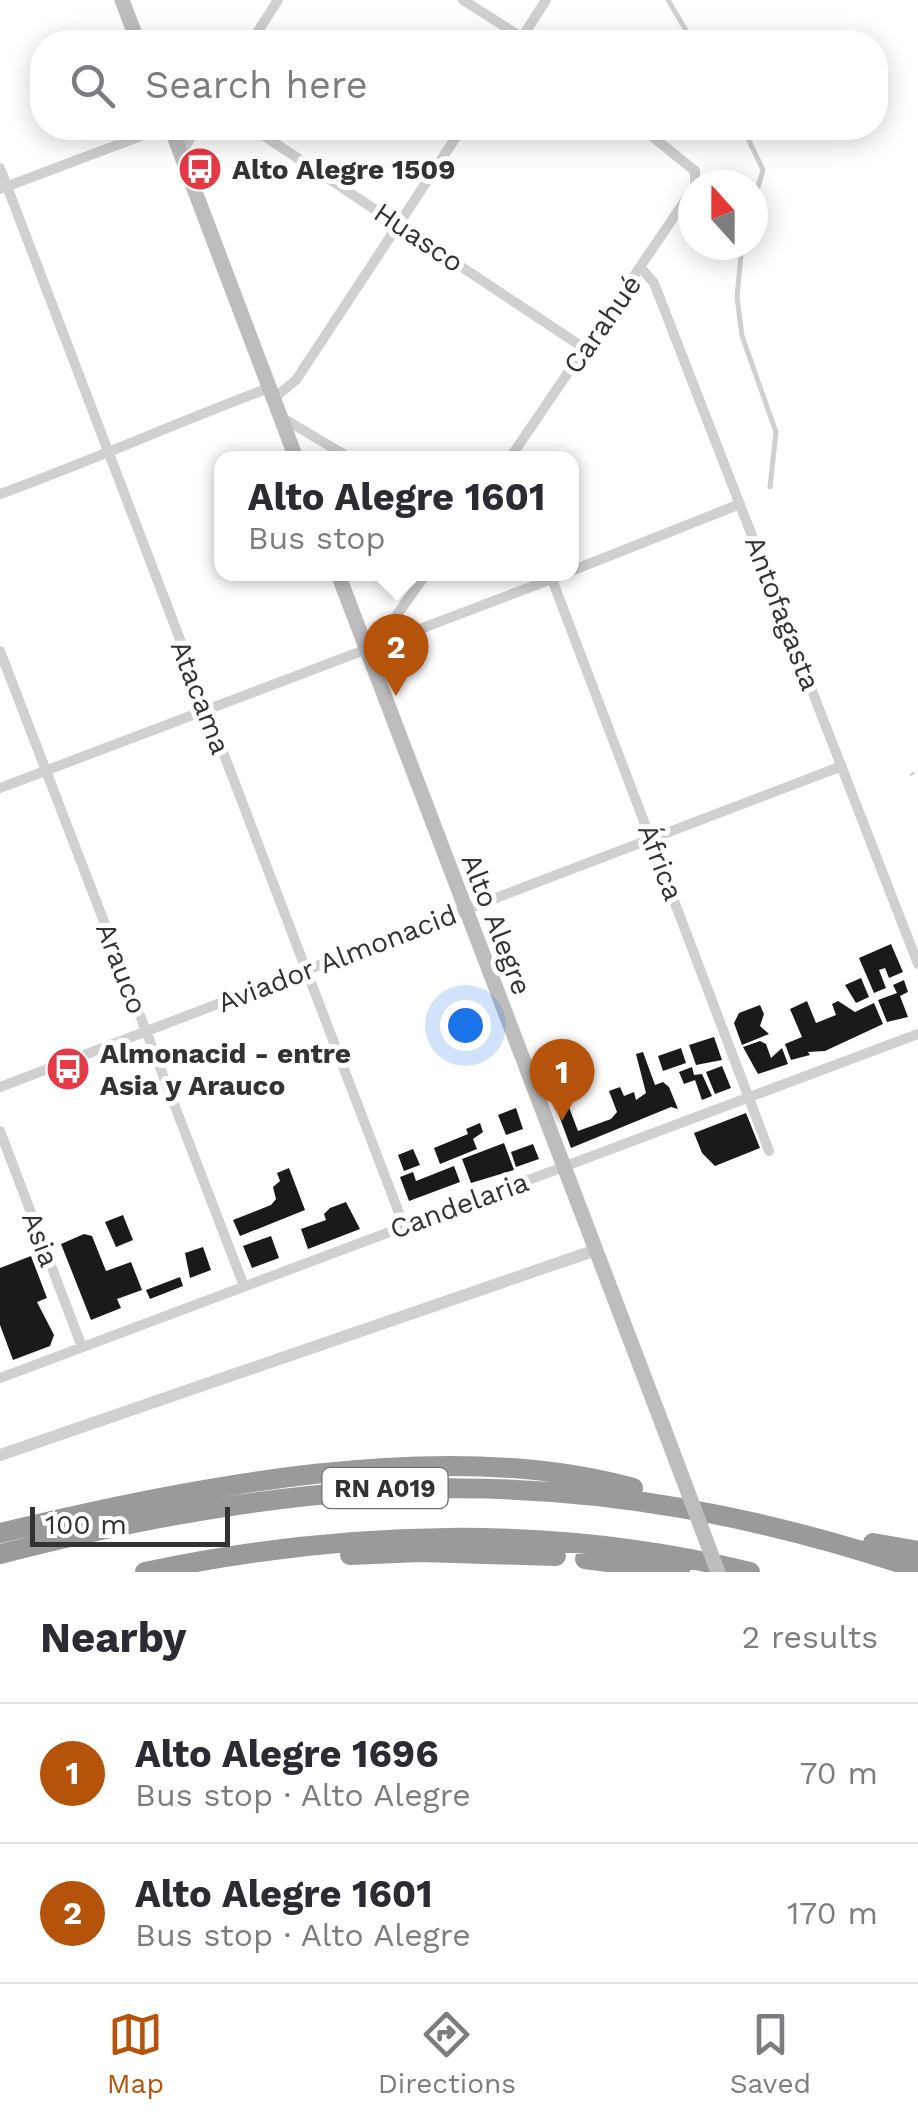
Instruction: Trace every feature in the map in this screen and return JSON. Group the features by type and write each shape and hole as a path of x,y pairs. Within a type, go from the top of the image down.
{"highway":[{"path":"0,1533 228,1486 422,1469 584,1474 726,1514"},
{"name":"RN A019","path":"0,1554 229,1504 421,1486 580,1492 726,1514 918,1570"},
{"path":"773,1525 918,1552"},
{"name":"RN A019","path":"145,1572 289,1548 419,1537 500,1538 631,1550 750,1572"},
{"path":"214,1572 420,1552 564,1556 681,1572"}],"main road":[{"path":"122,0 133,30"},
{"path":"176,140 293,451"},
{"name":"Alto Alegre","path":"341,581 718,1572"}],"street":[{"path":"259,30 278,0"},
{"path":"464,0 507,30"},
{"path":"529,30 546,0"},
{"path":"4,188 130,140"},
{"path":"181,153 189,140"},
{"name":"Huasco","path":"271,140 584,348"},
{"path":"0,494 271,394 296,380 454,140"},
{"name":"Carahué","path":"657,140 695,170"},
{"name":"Atacama","path":"0,168 4,188 404,1226"},
{"name":"Carahué","path":"515,451 678,211"},
{"name":"Antofagasta","path":"641,268 654,283 918,964"},
{"path":"281,417 338,451"},
{"path":"579,568 740,504"},
{"path":"391,640 394,619 421,581"},
{"path":"0,788 538,581"},
{"name":"África","path":"553,581 769,1151"},
{"name":"Arauco","path":"0,650 244,1286"},
{"name":"Aviador Almonacid","path":"0,1087 842,766"},
{"name":"Candelaria","path":"0,1378 918,1034"},
{"name":"Asia","path":"0,1131 82,1347"},
{"path":"0,1454 596,1250"}],"lane":[{"path":"668,0 686,30"},
{"path":"749,140 763,170"},
{"path":"741,260 737,297 742,336 776,432 770,487"}],"path":[{"path":"910,774 918,771"}],"building":[{"path":"891,944 903,972 889,978 885,968 879,970 886,988 874,993 859,958"},
{"path":"861,978 869,997 856,1003 845,985"},
{"path":"904,980 908,992 900,996 908,1017 887,1022 878,1000 897,993 893,985"},
{"path":"807,1001 816,1023 836,1015 832,1004 838,1001 855,1012 874,1003 883,1024 825,1051 808,1052 810,1055 791,1060 785,1044 802,1037 790,1009"},
{"path":"760,1005 764,1014 760,1026 769,1034 742,1045 734,1023 739,1013"},
{"path":"714,1037 722,1060 696,1065 689,1045"},
{"path":"760,1041 766,1044 771,1058 782,1048 788,1064 758,1074 743,1047"},
{"path":"681,1048 686,1063 663,1071 658,1056"},
{"path":"643,1052 655,1085 663,1082 669,1087 678,1109 671,1107 571,1148 554,1102 565,1097 578,1131 611,1119 617,1112 609,1091 620,1087 624,1096 634,1092 636,1100 646,1093 636,1054"},
{"path":"722,1066 731,1088 715,1094 706,1072"},
{"path":"692,1067 694,1075 702,1074 712,1096 702,1100 695,1080 684,1084 679,1072"},
{"path":"516,1108 523,1129 506,1135 498,1115"},
{"path":"746,1113 760,1148 715,1166 702,1153 694,1133"},
{"path":"480,1123 483,1132 473,1139 477,1149 440,1164 434,1148 468,1134 466,1129"},
{"path":"504,1143 514,1170 471,1183 462,1159"},
{"path":"533,1144 539,1159 516,1167 511,1152"},
{"path":"413,1149 420,1165 404,1171 398,1155"},
{"path":"454,1166 460,1182 409,1201 400,1177 413,1172 416,1181"},
{"path":"289,1168 305,1210 240,1236 233,1220 271,1205 276,1199 273,1187 280,1181 277,1173"},
{"path":"346,1202 360,1229 308,1249 301,1229 326,1220 324,1214 330,1208"},
{"path":"123,1215 133,1240 116,1247 105,1222"},
{"path":"84,1234 92,1236 106,1271 131,1262 142,1290 117,1299 121,1308 91,1320 61,1244"},
{"path":"271,1236 279,1258 252,1268 243,1246"},
{"path":"203,1247 211,1270 190,1278 185,1253"},
{"path":"31,1256 47,1298 37,1302 54,1335 50,1346 13,1360 0,1325 0,1268"},
{"path":"180,1277 183,1286 150,1299 146,1290"}],"place":[{"name":"Alto Alegre 1509","path":"200,169"},
{"name":"Alto Alegre 1601","path":"396,696"},
{"name":"Almonacid - entre Asia y Arauco","path":"68,1069"},
{"name":"Alto Alegre 1696","path":"562,1121"}]}
